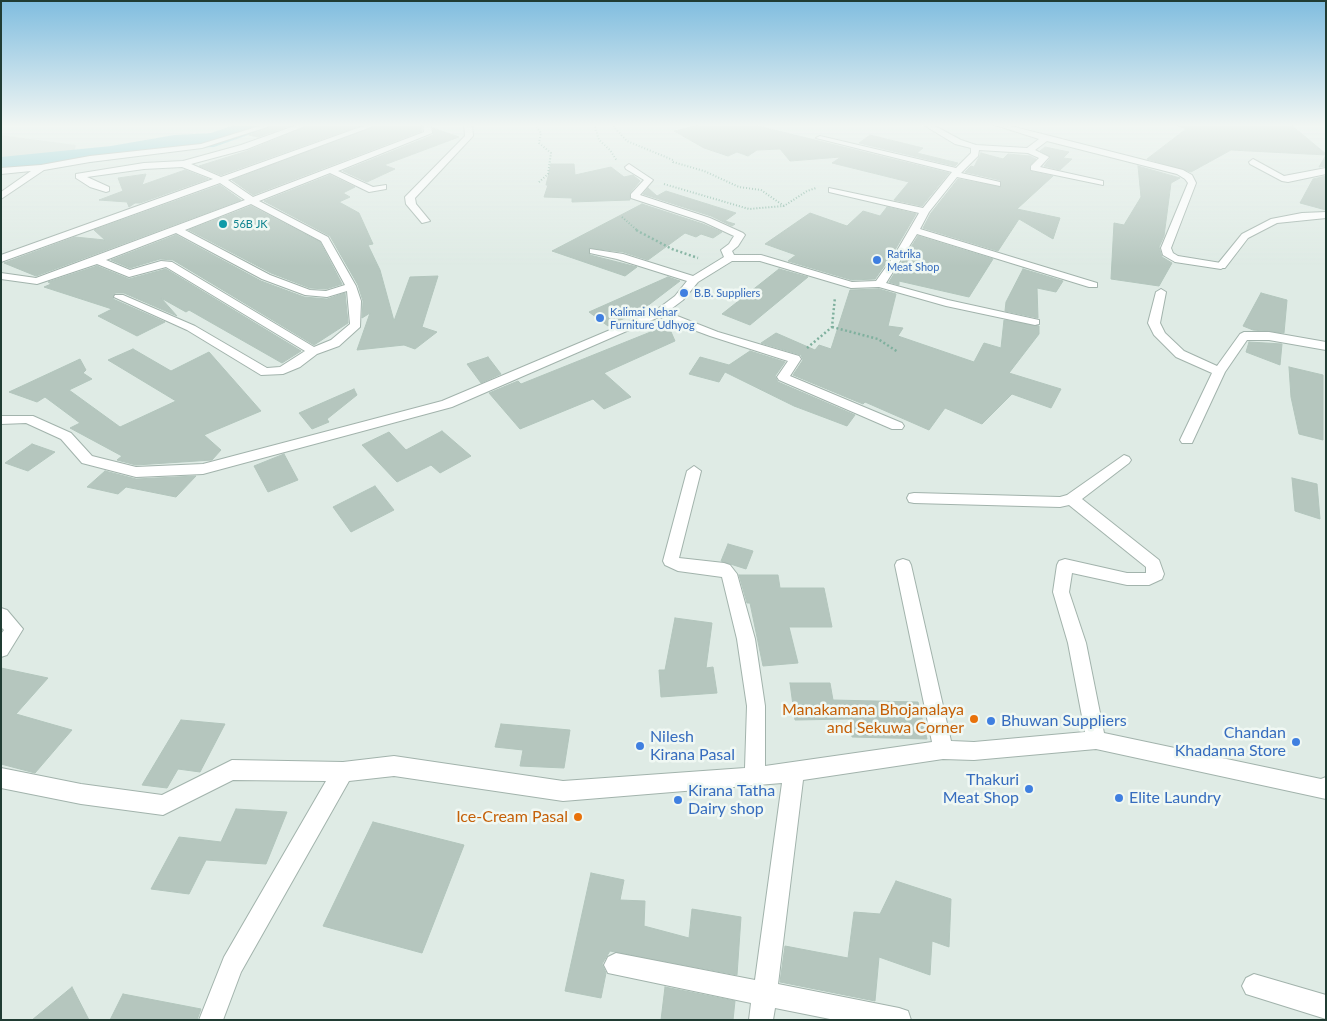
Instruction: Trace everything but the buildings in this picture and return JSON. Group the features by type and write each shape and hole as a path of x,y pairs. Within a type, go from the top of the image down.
{"street":[{"path":"1,196 36,172"},
{"path":"106,189 93,185 80,176 108,172"},
{"path":"119,297 191,328 266,372 290,367 313,351 335,342 356,325 355,301 351,286 325,239 288,218 266,210 222,180 202,172"},
{"path":"1,259 244,172"},
{"path":"1,276 37,280 97,260 326,172"},
{"path":"333,172 372,190 383,187"},
{"path":"425,221 411,204 410,197 435,172"},
{"path":"636,172 649,180 634,196 707,220 740,235 726,250 730,258"},
{"path":"879,284 899,257 925,211 956,172 998,184"},
{"path":"1050,172 1100,183"},
{"path":"1179,172 1189,177 1192,183 1166,248 1168,255 1175,259 1221,266 1245,236 1274,221 1302,216 1326,215"},
{"path":"1270,172 1288,179 1323,172"},
{"path":"832,190 925,211"},
{"path":"176,229 266,277 309,293 327,294 351,286"},
{"path":"914,230 1093,284"},
{"path":"594,251 619,256 694,280"},
{"path":"1,420 28,419 66,436 87,460 136,472 203,469 307,443 448,404 635,325 659,313 679,298 694,280 714,266 730,258 761,258 841,282 861,286 879,284 946,302 1035,322"},
{"path":"97,260 130,274 161,264 168,264 313,351"},
{"path":"1161,292 1154,323 1160,335 1180,354 1219,372"},
{"path":"659,313 714,334 795,359 783,377 897,426"},
{"path":"1187,440 1219,372 1244,336 1269,336 1326,346"},
{"path":"914,498 1060,502 1072,499 1124,460"},
{"path":"694,471 671,554 672,561 678,565 724,569 729,574 746,639 756,706 755,777"},
{"path":"1072,499 1153,564 1156,574 1149,579 1127,579 1065,566 1061,592 1078,643 1096,740"},
{"path":"902,565 943,750"},
{"path":"1,615 14,629 1,650"},
{"path":"1,778 81,794 163,805 232,770 343,772 394,766 563,791 755,777 943,750 974,750 1096,740 1325,790"},
{"path":"761,1020 794,771"},
{"path":"211,1020 232,965 343,772"},
{"path":"616,965 899,1020"},
{"path":"1254,986 1326,1007"}],"path":[{"path":"538,183 548,172"},
{"path":"705,172 739,187 761,190 784,206"},
{"path":"649,180 717,202 749,209 768,209 784,206 807,191 817,188 832,190"},
{"path":"622,217 641,234 681,253 708,261 714,266"},
{"path":"795,359 832,327 833,301 841,282"},
{"path":"832,327 878,339 898,352"}],"place":[{"name":"56B JK","path":"223,224"},
{"name":"Ratrika Meat Shop","path":"877,260"},
{"name":"B.B. Suppliers","path":"684,293"},
{"name":"Kalimai Nehar Furniture Udhyog","path":"600,318"},
{"name":"Manakamana Bhojanalaya and Sekuwa Corner","path":"974,719"},
{"name":"Bhuwan Suppliers","path":"991,721"},
{"name":"Chandan Khadanna Store","path":"1296,742"},
{"name":"Nilesh Kirana Pasal","path":"640,746"},
{"name":"Thakuri Meat Shop","path":"1029,789"},
{"name":"Elite Laundry","path":"1119,798"},
{"name":"Kirana Tatha Dairy shop","path":"678,800"},
{"name":"Ice-Cream Pasal","path":"578,817"}]}
